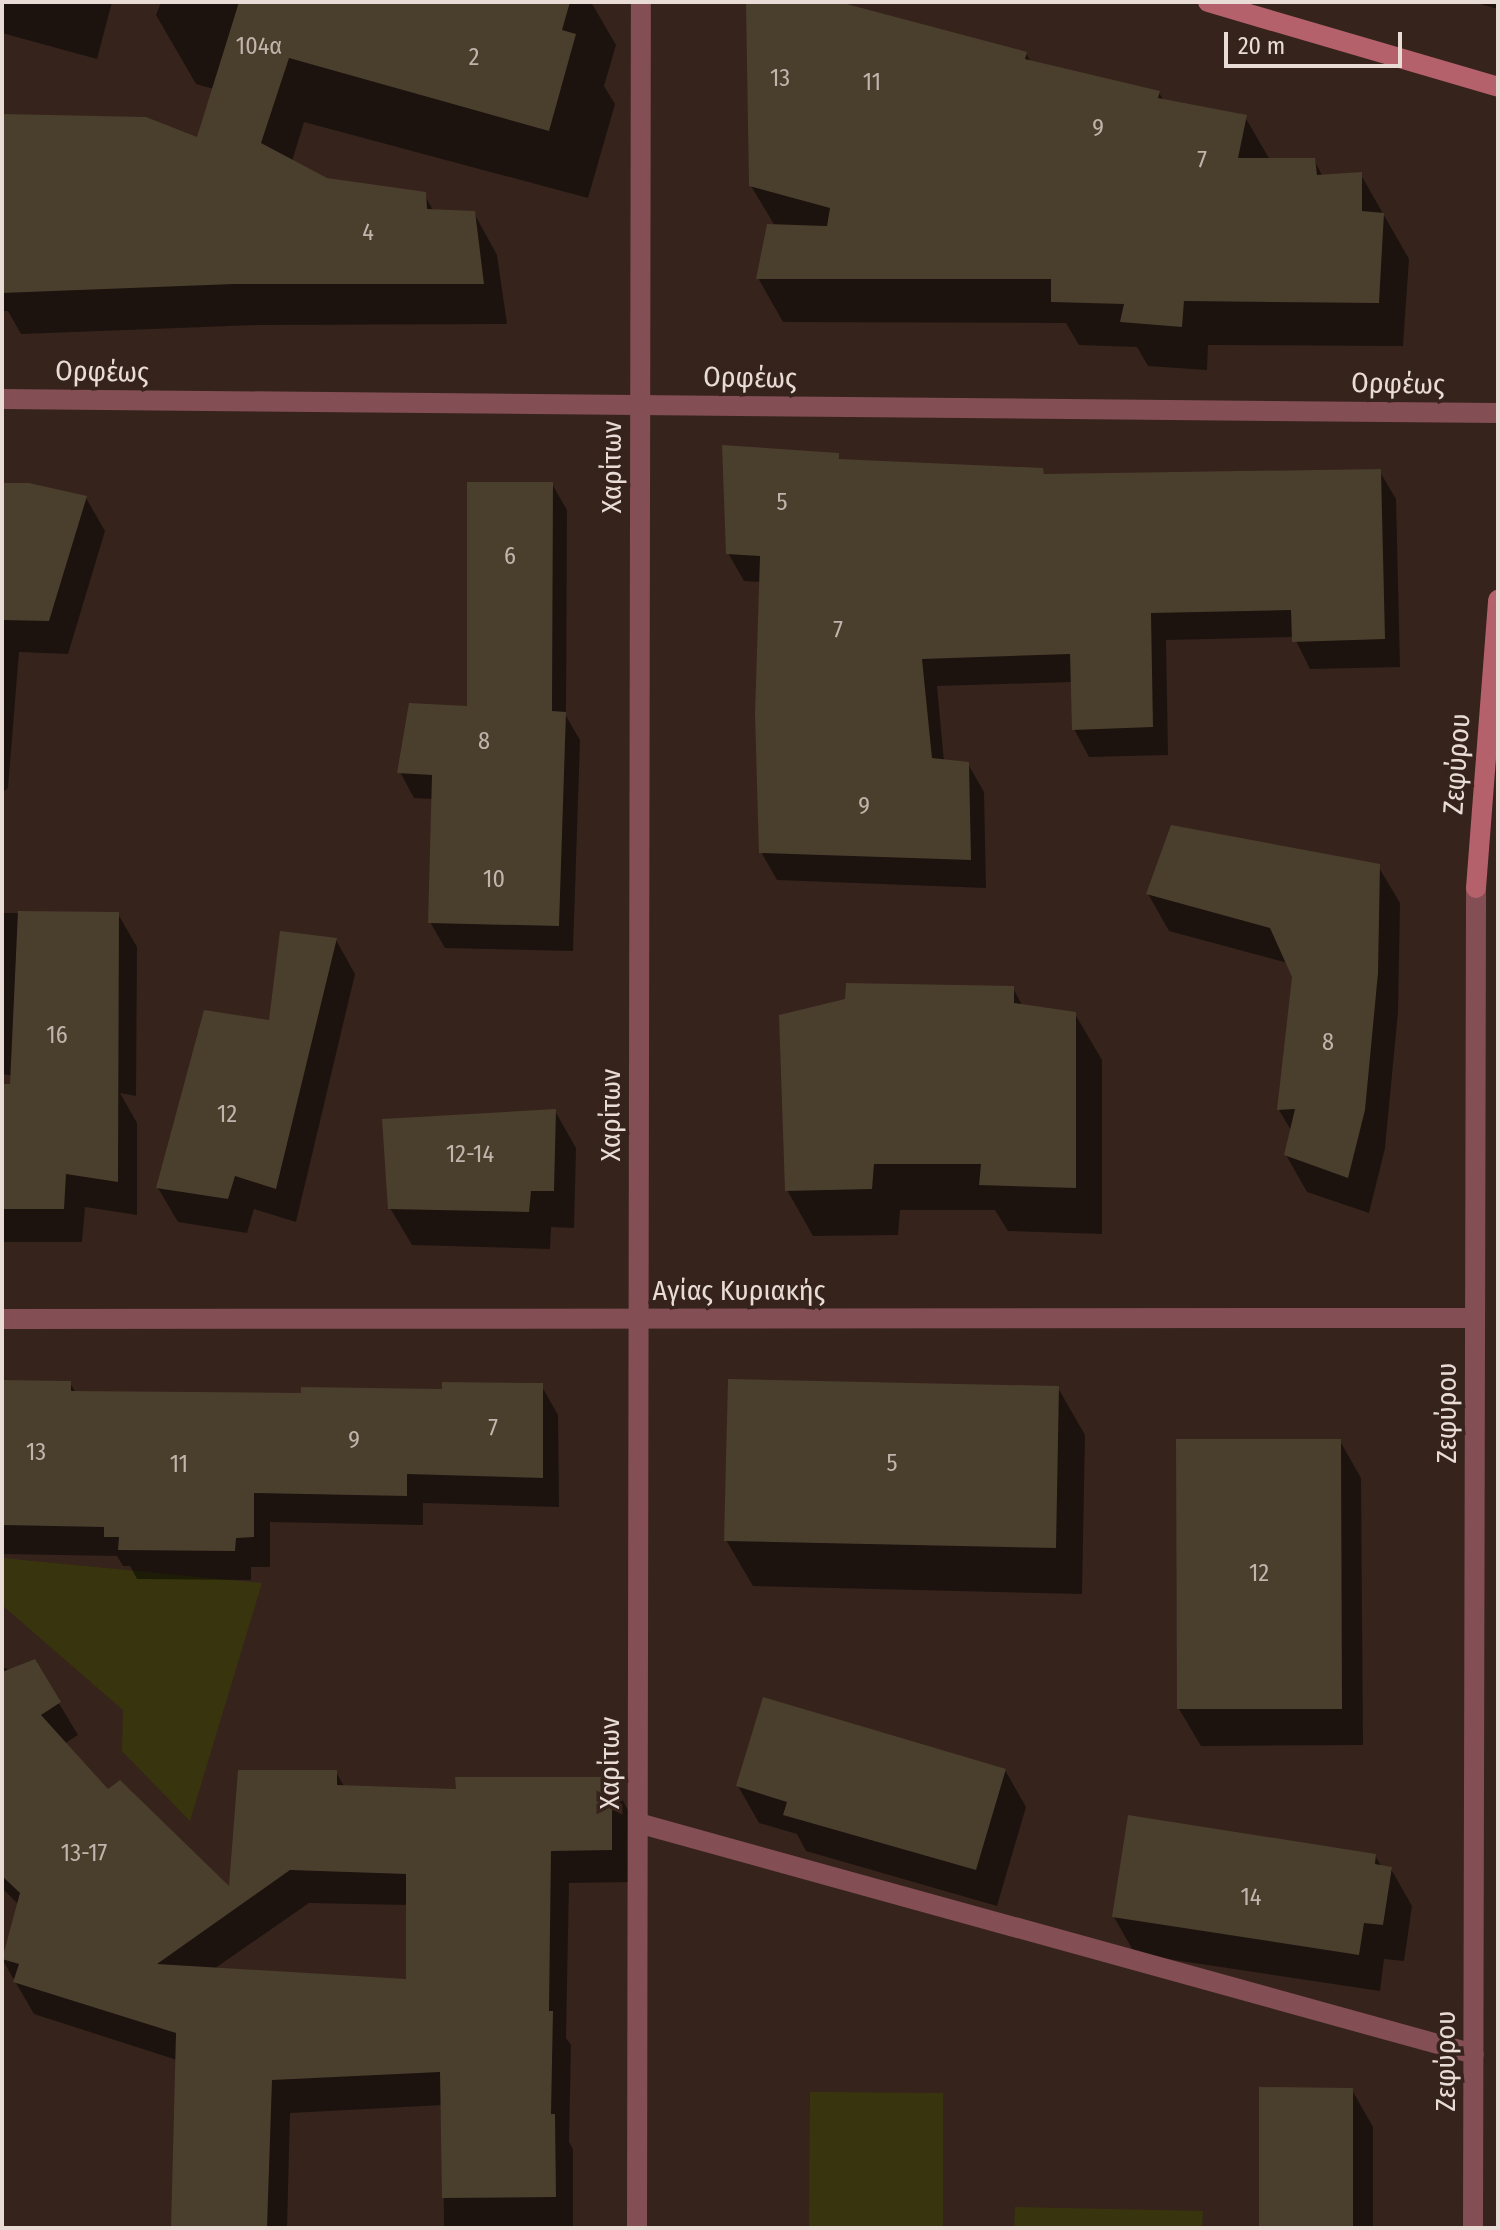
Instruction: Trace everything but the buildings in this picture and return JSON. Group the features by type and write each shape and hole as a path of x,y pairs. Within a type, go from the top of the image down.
{"street":[{"name":"Χαρίτων","path":"637,2228 641,2"},
{"path":"1208,2 1498,87"},
{"name":"Ορφέως","path":"2,399 1498,413"},
{"name":"Ζεφύρου","path":"1473,2228 1476,888 1498,600"},
{"name":"Αγίας Κυριακής","path":"2,1319 1475,1318"},
{"path":"638,1823 1474,2054"}],"shaded area":[{"path":"2,1558 262,1583 190,1821 122,1751 123,1710 2,1605"},
{"path":"810,2092 943,2093 943,2228 809,2228"},
{"path":"1015,2207 1203,2211 1202,2228 1014,2228"}]}
